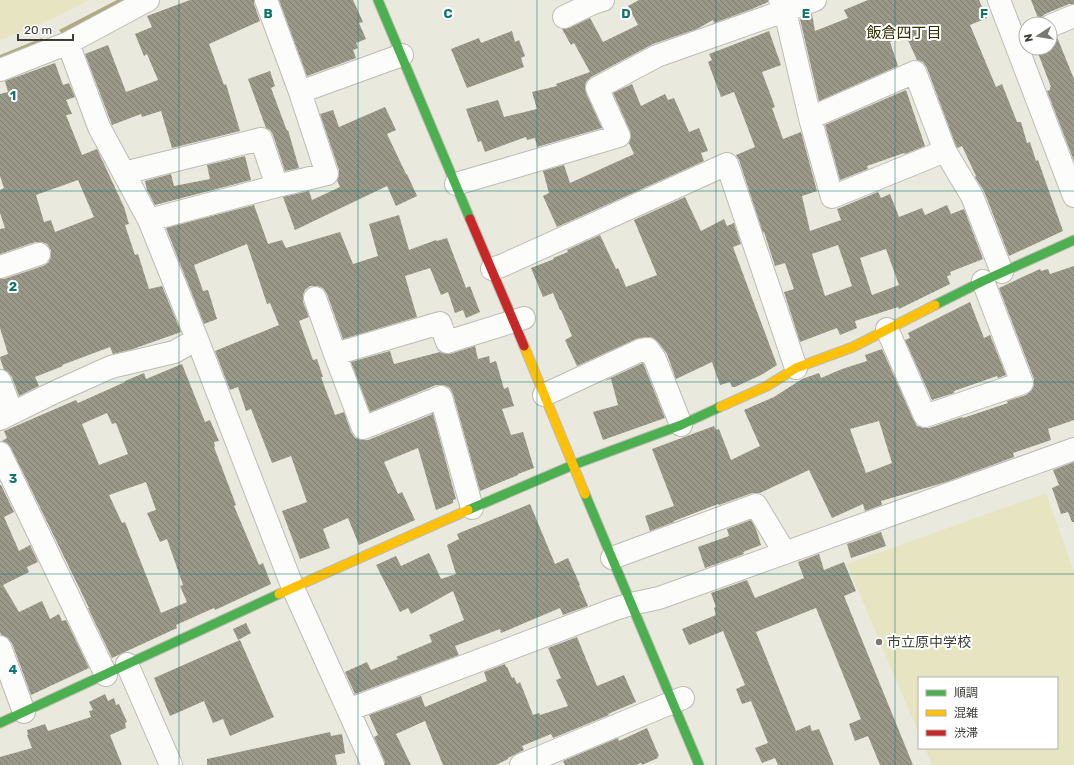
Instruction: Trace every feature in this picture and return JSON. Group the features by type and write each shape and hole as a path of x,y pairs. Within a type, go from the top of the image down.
{"street":[{"path":"0,70 68,43 148,0"},
{"path":"149,220 327,174 300,92 266,0"},
{"path":"378,0 402,55 464,181 552,392 574,465 620,555 680,699 699,765"},
{"path":"564,17 593,3 603,0"},
{"path":"464,181 619,136 597,88 657,56 783,5 815,0"},
{"path":"998,0 1018,35"},
{"path":"783,5 810,118 832,197 945,151"},
{"path":"1058,23 1074,16"},
{"path":"68,43 99,127 149,220 197,339 293,588 373,765"},
{"path":"300,92 402,55"},
{"path":"1027,56 1069,168 1074,196"},
{"path":"810,118 915,72 945,151 972,196 1022,383 925,416 887,329"},
{"path":"124,174 261,139 277,186"},
{"path":"499,267 727,164 796,368"},
{"path":"0,723 293,588 472,508 584,461 681,426 767,386 796,368 853,347 993,276 1074,240"},
{"path":"0,267 39,254"},
{"path":"316,298 363,428 441,397 472,508"},
{"path":"335,354 440,323 447,342 521,319"},
{"path":"0,381 6,416 54,392 111,367 174,352 197,339"},
{"path":"552,392 640,350 648,349 655,359 681,426"},
{"path":"348,710 569,626 639,602 659,598 1074,450"},
{"path":"0,453 106,674"},
{"path":"620,555 756,505 785,553"},
{"path":"0,647 24,712"},
{"path":"127,664 171,765"},
{"path":"521,765 680,699"}],"shaded area":[{"path":"0,0 89,0 59,16 0,40"},
{"path":"117,0 132,0 63,35 59,30"},
{"path":"42,38 44,43 0,62 0,55"},
{"path":"1046,493 1074,572 1074,765 932,765 925,749 1058,749 1058,677 918,677 918,732 847,564"}],"building":[{"path":"190,0 254,0 260,21 209,44 224,85 226,84 240,131 172,148 161,111 142,117 141,114 112,125 85,54 108,45 126,92 158,80 147,54 144,56 135,34 152,27 147,16"},
{"path":"279,0 353,0 363,22 359,23 366,39 356,43 358,48 353,50 356,58 307,76"},
{"path":"639,0 768,0 768,2 714,23 713,20 697,29 653,44 591,77 586,82 586,93 602,128 537,147 535,138 527,140 526,137 485,152 481,141 478,142 466,109 498,100 504,117 537,109 532,92 557,86 556,84 590,72 574,43 571,45 562,29 569,28 590,18 603,42 638,25 628,6"},
{"path":"868,0 979,0 987,18 970,25 996,87 1002,84 1017,122 1021,122 1027,143 1030,142 1036,161 1038,160 1063,231 1009,256 984,191 975,177 976,176 962,146 958,148 956,146 927,68 923,62 917,60 906,36 890,42 898,66 819,101 800,19 812,14 815,31 848,18 844,10"},
{"path":"1031,0 1074,0 1074,4 1069,4 1042,16 1037,16"},
{"path":"512,31 515,42 519,40 525,56 521,58 524,67 467,88 451,49 479,38 481,43"},
{"path":"769,31 781,65 762,72 775,107 772,108 783,139 801,132 817,191 802,196 810,231 841,220 837,209 878,192 881,198 890,194 899,217 922,208 925,215 947,205 951,214 964,209 983,259 950,272 951,275 947,276 950,284 899,309 898,307 855,321 857,328 840,335 837,328 800,342 784,292 794,289 785,263 775,266 736,155 755,147 734,92 721,97 708,62 712,60 709,54","holes":["838,245 852,286 825,296 812,254","886,249 899,285 872,295 860,258"]},
{"path":"1058,39 1074,79 1074,161 1047,91 1050,90 1051,87 1039,56 1058,56"},
{"path":"55,63 63,85 69,83 75,97 66,100 72,114 66,115 82,155 97,149 124,207 129,224 125,225 135,255 138,254 149,289 162,286 181,332 133,349 113,354 110,347 62,365 63,366 35,377 39,386 19,396 12,377 4,370 0,358 8,354 0,328 0,279 43,266 48,263 51,257 51,250 47,244 35,242 0,254 0,229 5,228 0,213 0,190 4,188 0,176 0,94 8,92 5,81","holes":["78,180 94,217 55,232 51,220 44,222 36,195"]},
{"path":"270,71 275,86 271,88 287,131 288,130 299,168 285,171 273,135 270,130 266,128 248,79"},
{"path":"632,84 641,106 665,94 668,100 674,98 689,132 699,128 708,151 701,153 704,161 557,227 543,196 549,193 543,171 564,165 570,183 634,154 629,143 631,137 630,131 613,93"},
{"path":"906,90 925,146 867,166 868,169 840,180 825,125"},
{"path":"385,107 396,130 387,134 417,196 396,206 387,186 295,230 283,197 309,191 312,200 340,187 337,180 339,170 320,114 333,110 339,127"},
{"path":"245,156 251,180 155,205 147,190 145,181 171,174 174,186 210,179 207,165"},
{"path":"685,197 701,231 724,219 727,226 734,223 741,244 733,247 777,365 761,375 735,387 732,387 730,382 720,385 712,362 676,379 667,354 658,342 653,338 647,337 636,339 577,366 565,340 572,336 561,310 553,293 543,297 531,268 554,259 553,258 568,252 567,250 600,235 616,269 618,268 626,287 657,275 634,220"},
{"path":"254,205 268,244 282,240 286,248 340,232 353,264 378,256 369,224 399,215 409,250 436,240 447,238 466,288 470,286 480,312 466,318 463,310 455,313 448,292 441,295 430,268 405,276 417,317 343,339 327,294 323,288 310,286 305,290 303,295 303,302 309,317 299,321 313,360 317,359 323,377 321,377 335,415 344,412 351,432 355,438 368,440 433,414 456,499 453,500 453,503 436,510 418,448 384,462 398,494 402,492 415,520 359,545 348,518 323,529 330,548 300,559 282,511 307,502 291,456 272,463 251,409 246,411 238,387 230,390 215,351 279,325 270,303 267,304 247,244 194,265 203,291 208,290 217,319 204,324 166,228"},
{"path":"1074,266 1074,420 1048,429 1051,440 1013,453 1014,457 946,482 881,501 882,505 865,511 863,504 832,518 809,470 760,493 752,493 719,505 718,504 650,531 645,516 674,506 652,449 714,426 716,430 719,429 731,460 760,446 744,410 774,397 802,379 819,373 821,378 867,361 865,355 882,349 914,421 917,426 923,428 929,428 962,417 963,418 1008,403 1007,401 1026,395 1034,386 1034,379 999,288 1040,269 1041,271 1048,269 1050,274","holes":["879,421 892,463 866,473 850,429"]},
{"path":"970,302 984,338 990,335 1006,375 998,378 997,376 932,400 905,340 910,338 908,333"},
{"path":"475,346 478,359 489,356 490,363 496,361 504,389 508,387 514,406 502,409 511,435 523,432 534,468 480,491 453,394 450,388 444,385 436,385 370,412 351,362 390,351 394,364 440,352 450,354"},
{"path":"643,363 665,418 603,440 593,412 618,405 611,379 604,381"},
{"path":"182,364 205,422 210,420 219,441 214,442 214,447 236,505 234,506 259,565 263,563 271,584 215,610 214,608 176,625 177,628 112,658 11,448 7,443 2,441 7,438 4,431 76,400 78,403 144,373 146,379","holes":["107,413 112,424 116,423 128,454 99,465 82,424","146,482 156,510 147,513 160,542 167,539 183,585 180,586 187,602 161,613 125,522 122,523 109,495"]},
{"path":"1074,462 1074,522 1072,522 1068,512 1061,514 1052,488 1059,485 1053,470"},
{"path":"0,485 14,512 4,517 19,551 30,545 38,562 27,567 29,572 3,585 19,612 42,601 50,619 59,614 62,621 66,620 89,668 31,695 12,643 8,638 1,635 0,632"},
{"path":"530,504 555,564 568,558 588,606 563,615 560,608 501,633 500,629 455,646 459,655 355,694 345,672 367,662 371,670 398,659 396,657 432,642 429,635 464,620 453,591 411,614 408,608 400,612 376,565 396,556 401,566 429,553 441,579 456,574 447,545 459,539 457,534"},
{"path":"751,520 756,529 761,545 743,552 744,554 705,568 698,547 729,536 727,529"},
{"path":"881,532 886,546 851,558 847,544"},
{"path":"819,554 824,570 844,562 856,591 844,596 913,765 880,765 868,736 855,741 849,724 861,719 816,608 756,632 796,731 810,725 812,731 819,729 834,765 778,765 775,758 762,763 755,748 768,743 751,701 742,704 736,689 745,685 723,631 689,645 682,629 716,615 714,608 716,607 711,593 747,580 755,598 804,578 798,562"},
{"path":"246,623 251,633 238,640 233,629"},
{"path":"577,637 597,686 624,675 636,702 553,738 551,734 522,746 524,750 496,765 443,765 425,721 396,734 411,765 385,765 374,737 378,735 369,715 421,696 425,707 487,681 484,672 505,664 512,678 514,677 517,684 520,682 533,715 539,713 540,715 568,706 556,680 561,678 548,648"},
{"path":"240,640 274,717 230,736 223,719 213,723 204,701 170,716 154,678"},
{"path":"105,694 108,701 114,698 116,705 119,704 127,722 125,723 126,728 110,735 122,765 0,765 0,757 32,748 27,735 27,730 45,724 48,731 91,717 89,711 93,710 89,702"},
{"path":"647,728 659,756 657,757 658,758 642,765 641,763 636,765 565,765 563,761 618,738 619,741"},
{"path":"330,732 331,736 342,734 345,753 335,755 337,765 207,765 207,759"}],"traffic: fast":[{"path":"378,0 470,219"},
{"path":"935,305 983,281 1074,240"},
{"path":"468,510 573,465 681,425 720,407"},
{"path":"585,494 699,765"},
{"path":"0,723 279,594"}],"traffic: slow":[{"path":"720,407 767,386 796,368 853,347 935,305"},
{"path":"524,346 585,494"},
{"path":"279,594 468,510"}],"traffic: jam":[{"path":"470,219 524,346"}],"place":[{"name":"市立原中学校","path":"879,642"}],"district":[{"name":"飯倉四丁目","path":"904,33"}]}
